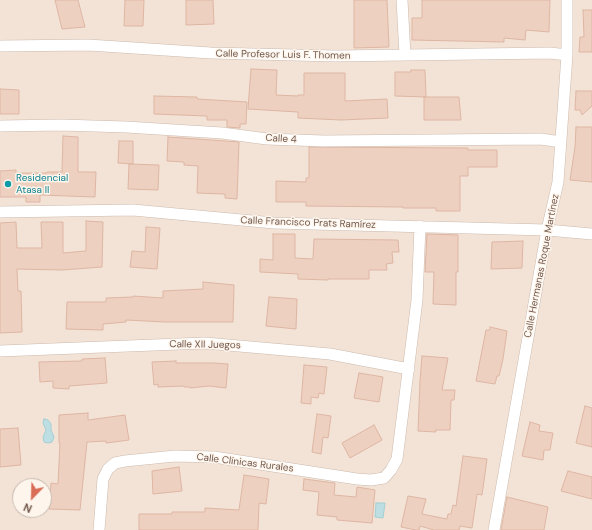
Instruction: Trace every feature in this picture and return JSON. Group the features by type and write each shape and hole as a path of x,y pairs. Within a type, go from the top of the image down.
{"street":[{"path":"402,0 405,55"},
{"name":"Calle Hermanas Roque Martínez","path":"494,530 547,230 558,182 567,55 567,0"},
{"name":"Calle Profesor Luis F. Thomen","path":"0,46 88,45 229,54 336,56 542,53 567,55"},
{"name":"Calle 4","path":"0,126 61,125 126,127 324,141 541,139 561,142"},
{"name":"Calle Francisco Prats Ramírez","path":"0,212 133,210 274,223 547,230 592,234"},
{"path":"409,369 417,300 420,226"},
{"name":"Calle XII Juegos","path":"0,351 204,343 330,354 409,369"},
{"name":"Calle Clínicas Rurales","path":"100,530 103,479 108,468 115,463 125,461 175,456 206,457 252,462 371,480 384,478 391,470 397,459 409,369"}],"shaded area":[{"path":"0,0 592,0 592,530 0,530"}],"water":[{"path":"44,419 48,420 51,424 51,430 54,437 52,442 44,442 43,437 46,430 43,423"},
{"path":"376,503 385,503 383,518 375,517"}],"building":[{"path":"55,0 78,0 85,27 62,29"},
{"path":"125,0 144,0 143,26 124,26"},
{"path":"186,0 213,0 214,24 186,25"},
{"path":"354,0 387,0 389,47 354,48"},
{"path":"422,0 550,0 549,32 526,30 525,40 504,38 504,42 412,40 412,18 422,18"},
{"path":"583,10 592,10 592,52 579,52 580,37 584,37"},
{"path":"251,69 277,70 276,95 298,96 304,95 304,73 345,73 345,101 387,99 388,118 341,120 298,118 298,112 248,109"},
{"path":"411,70 425,70 426,97 395,96 395,72 411,72"},
{"path":"0,89 19,90 19,114 0,114"},
{"path":"576,91 592,91 592,106 582,115 580,110 575,110"},
{"path":"154,96 197,97 197,99 247,102 246,124 240,124 240,128 227,127 227,120 207,120 207,116 154,114"},
{"path":"424,97 459,97 461,120 424,120"},
{"path":"576,127 592,127 592,182 570,180 575,147"},
{"path":"63,136 78,137 78,172 96,172 95,197 40,195 40,202 26,202 26,197 0,197 0,171 16,170 16,173 62,172"},
{"path":"168,137 239,142 237,199 225,198 225,194 197,193 198,166 184,165 184,162 167,161"},
{"path":"119,141 133,141 133,164 118,163"},
{"path":"309,147 468,148 468,150 497,150 497,167 468,167 468,176 460,176 460,211 436,211 436,208 306,206 306,202 276,202 276,181 306,182 306,178 309,178"},
{"path":"129,164 159,165 158,190 128,189"},
{"path":"86,221 103,222 102,267 62,270 17,269 18,291 21,291 22,332 0,333 0,223 16,222 17,248 42,248 41,222 63,222 63,253 86,251"},
{"path":"146,227 160,228 157,269 130,267 132,251 145,252"},
{"path":"273,234 295,234 295,258 313,259 314,239 398,240 399,252 392,252 393,263 386,264 387,270 369,270 369,279 298,279 298,274 260,272 260,259 273,260"},
{"path":"427,234 458,235 456,305 433,304 434,272 425,272"},
{"path":"523,241 522,268 491,269 492,242"},
{"path":"203,282 234,285 233,322 165,322 126,320 126,322 103,324 103,330 66,329 67,302 106,302 106,298 133,296 163,298 163,291 203,289"},
{"path":"269,297 297,299 296,329 266,326"},
{"path":"490,327 507,331 503,359 499,376 497,376 495,384 476,381 486,330 490,330"},
{"path":"422,356 448,358 442,390 455,390 454,400 451,400 450,430 435,430 436,432 418,431"},
{"path":"105,358 107,383 69,386 69,389 53,388 53,381 40,382 39,362 82,361 82,359"},
{"path":"176,361 176,363 228,364 226,388 209,386 190,388 184,386 158,387 158,384 154,385 152,362"},
{"path":"304,365 327,367 324,394 319,393 318,398 311,397 311,404 301,403"},
{"path":"359,373 383,377 379,402 354,398"},
{"path":"585,406 592,408 592,447 576,443"},
{"path":"88,413 88,420 125,415 129,440 106,443 106,441 87,442 80,510 52,509 52,483 58,484 60,443 59,415"},
{"path":"317,414 331,416 328,438 323,437 321,454 312,452"},
{"path":"530,422 540,425 539,431 553,433 550,450 544,450 543,460 522,456"},
{"path":"374,425 382,440 350,458 342,443"},
{"path":"18,428 21,465 0,467 0,429"},
{"path":"463,456 487,459 482,495 477,494 472,528 460,526 459,530 434,530 420,526 419,530 416,530 401,527 408,496 426,499 422,514 447,519 448,514 451,514 453,505 456,506"},
{"path":"179,467 182,491 153,494 152,471"},
{"path":"568,471 592,477 592,499 561,491"},
{"path":"244,475 269,479 266,504 259,503 258,530 139,530 139,514 205,512 205,508 239,510"},
{"path":"304,479 335,483 334,495 356,497 357,487 375,490 372,523 337,520 337,517 317,515 319,492 303,490"},
{"path":"507,497 548,507 544,530 501,530"}],"place":[{"name":"Residencial Atasa II","path":"8,184"}]}
